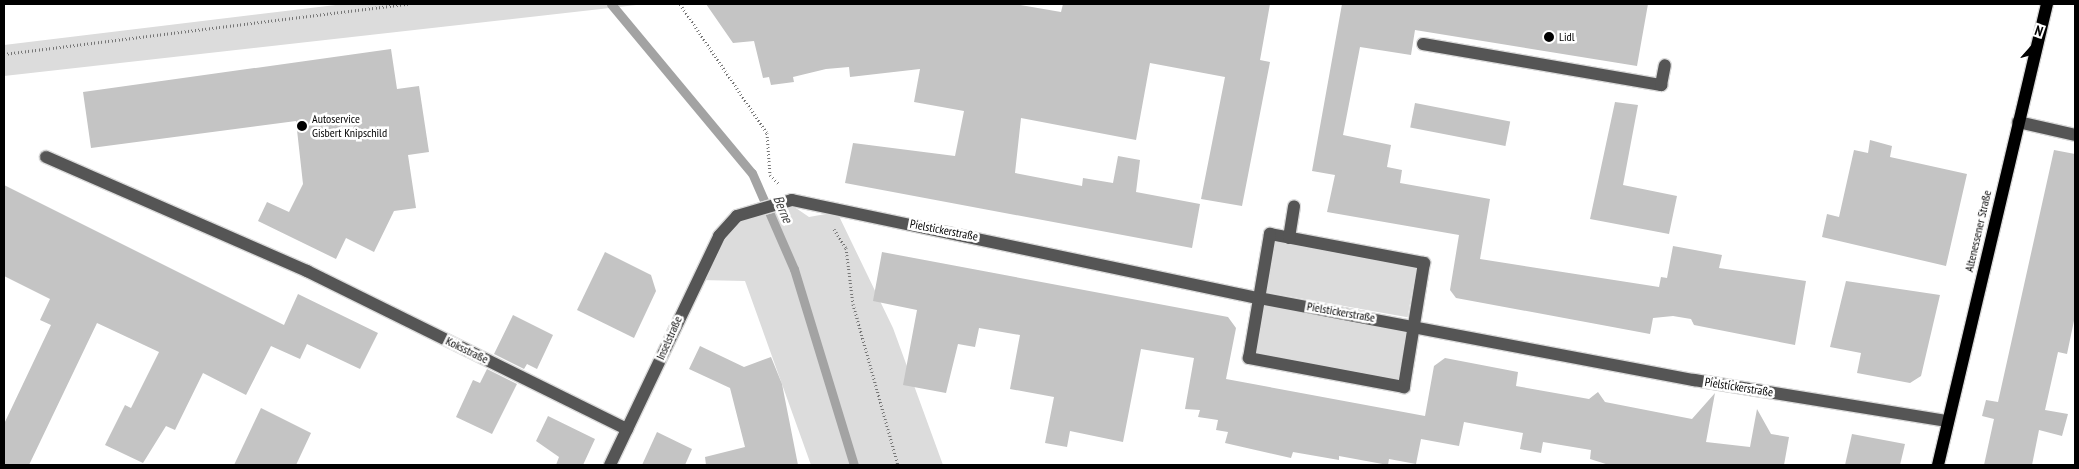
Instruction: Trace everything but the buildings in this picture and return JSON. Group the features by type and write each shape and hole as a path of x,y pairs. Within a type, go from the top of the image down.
{"main road":[{"name":"Altenessener Straße","path":"1938,465 2047,4"}],"street":[{"path":"1423,44 1661,85 1665,65"},
{"path":"2018,122 2075,135"},
{"name":"Koksstraße","path":"46,158 307,270 627,429"},
{"name":"Pielstickerstraße","path":"737,216 802,200 1260,298 1414,324 1694,380 1948,420"},
{"path":"1289,238 1294,206"},
{"name":"Inselstraße","path":"610,465 704,262 737,216"},
{"path":"1270,234 1289,238 1424,264 1404,387 1249,358 1270,234"}],"path":[{"path":"4,54 408,4"},
{"path":"680,4 761,122 770,143 770,174"},
{"path":"819,205 846,248 853,304 898,465"}],"shaded area":[{"path":"344,4 645,4 4,76 4,45"},
{"path":"790,204 809,217 837,212 893,328 943,465 811,465 745,281 700,280 738,220"},
{"path":"1275,240 1417,265 1408,317 1266,292"},
{"path":"1263,304 1410,327 1401,383 1254,359"}],"waterway":[{"name":"Berne","path":"611,4 752,173 794,269 854,465"}],"place":[{"name":"Lidl","path":"1549,37"},
{"name":"Autoservice Gisbert Knipschild","path":"302,126"}]}
